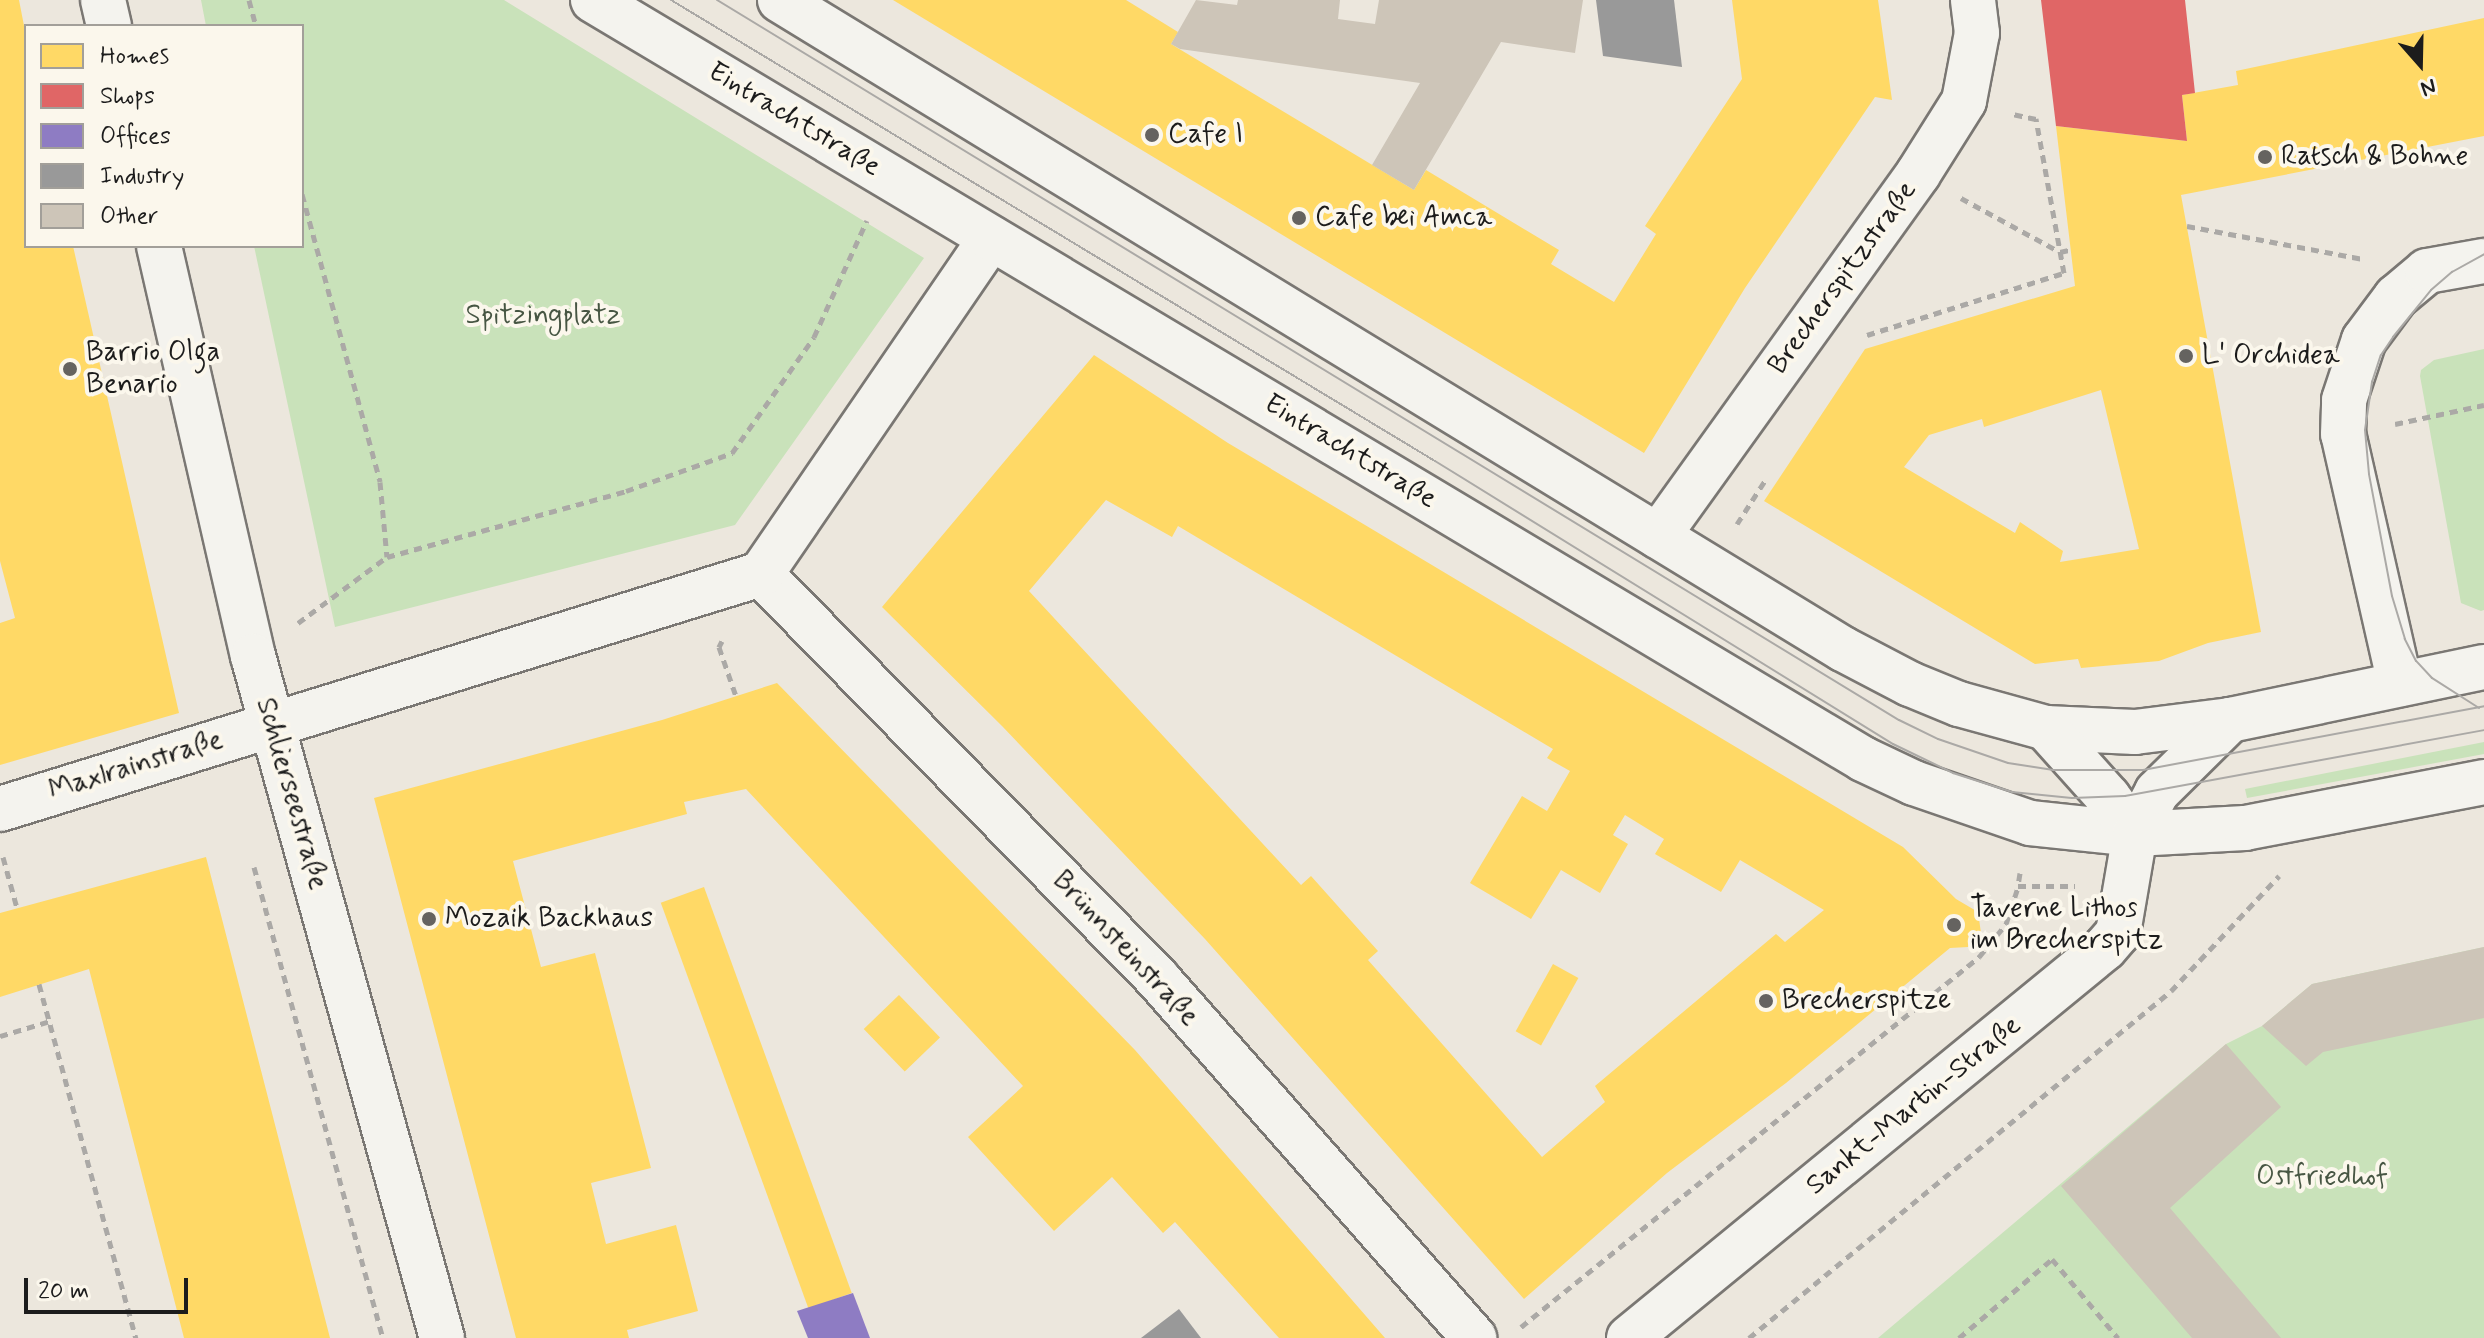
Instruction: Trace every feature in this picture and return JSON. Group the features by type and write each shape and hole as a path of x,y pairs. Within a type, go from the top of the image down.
{"street":[{"path":"103,0 109,24"},
{"name":"Eintrachtstraße","path":"593,0 1863,759 1914,783 2030,823 2135,834 2245,828 2484,782"},
{"path":"780,0 1843,649 1910,684 1959,704 2046,728 2135,732 2230,720 2484,667"},
{"name":"Brecherspitzstraße","path":"1658,536 1918,174 1964,101 1977,33 1973,0"},
{"path":"272,725 761,574 991,238"},
{"name":"Schlierseestraße","path":"159,248 253,656 442,1338"},
{"path":"2400,684 2343,434 2344,400 2364,340 2396,297 2427,271 2484,261"},
{"name":"Brünnsteinstraße","path":"761,574 1157,978 1474,1338"},
{"name":"Sankt-Martin-Straße","path":"1629,1338 2105,948 2118,933 2135,834 2157,792 2230,720"},
{"name":"Maxlrainstraße","path":"0,809 272,725"},
{"path":"2046,728 2108,797 2135,834"}],"path":[{"path":"249,0 255,24"},
{"path":"1859,338 2064,273 2036,119 1964,101"},
{"path":"1918,174 2060,252 2069,250"},
{"path":"253,656 387,557 626,491 732,453 814,337 874,205 894,181"},
{"path":"304,201 380,482 387,557"},
{"path":"2187,226 2427,271"},
{"path":"2343,434 2484,405"},
{"path":"1734,528 1767,478"},
{"path":"0,848 17,908"},
{"path":"253,863 383,1338"},
{"path":"1749,1338 2171,991 2279,876"},
{"path":"1520,1328 1979,957 2006,924 2018,886"},
{"path":"39,984 136,1338"},
{"path":"0,1036 50,1021"},
{"path":"1959,1338 2052,1259 2118,1338"}],"green space":[{"name":"Spitzingplatz","path":"201,0 504,0 924,258 735,525 335,627 254,248 304,248 304,24 206,24"},
{"path":"2484,349 2484,610 2481,611 2461,603 2420,376 2421,370 2434,360"},
{"path":"2484,742 2484,754 2247,798 2245,789"},
{"name":"Ostfriedhof","path":"2484,947 2484,1338 1878,1338 2226,1044 2262,1026 2312,984"}],"building: Homes":[{"path":"0,0 19,0 24,26 24,248 73,248 179,713 0,765 0,623 15,618 0,561"},
{"path":"893,0 1126,0 1178,32 1171,44 1414,190 1426,170 1559,250 1551,264 1614,302 1656,234 1645,226 1742,79 1732,0 1878,0 1892,100 1875,97 1745,288 1644,453"},
{"path":"2484,18 2484,136 2181,195 2261,632 2208,643 2159,661 2081,668 2078,659 2035,664 1764,501 1865,349 2075,286 2056,126 2187,141 2182,95 2238,85 2236,71","holes":["2101,390 2139,549 2060,562 2063,551 2020,522 2015,533 1904,467 1929,435 1982,419 1984,427"]},
{"path":"1094,355 1228,443 1903,847 1956,899 1978,912 1981,933 1968,947 1950,948 1786,1083 1667,1173 1524,1299 1205,939 1002,726 882,607","holes":["1106,500 1172,537 1178,526 1553,749 1547,758 1570,771 1547,811 1522,796 1470,883 1531,919 1561,870 1600,893 1628,844 1613,835 1625,815 1664,839 1655,854 1721,892 1740,860 1824,910 1785,942 1776,934 1595,1086 1605,1102 1542,1157 1368,960 1378,951 1311,876 1301,885 1029,591"]},
{"path":"777,683 1135,1050 1385,1338 1279,1338 1175,1222 1163,1233 1112,1177 1054,1231 968,1137 1023,1086 746,789 684,802 687,814 513,861 541,967 595,953 651,1168 591,1183 606,1244 676,1225 698,1311 627,1330 629,1338 516,1338 374,798 662,720"},
{"path":"206,857 330,1338 184,1338 89,969 0,997 0,913"},
{"path":"704,887 852,1293 809,1309 661,903"},
{"path":"1553,964 1578,978 1541,1045 1516,1031"},
{"path":"899,995 940,1037 905,1071 864,1029"}],"building: Shops":[{"path":"2041,0 2185,0 2195,93 2182,95 2187,141 2056,126"}],"building: Offices":[{"path":"853,1293 870,1338 808,1338 797,1311"}],"building: Industry":[{"path":"1596,0 1674,0 1682,67 1603,56"},
{"path":"1179,1309 1201,1338 1141,1338"}],"building: Other":[{"path":"1196,0 1237,5 1238,0 1340,0 1338,19 1375,24 1379,0 1583,0 1575,53 1501,42 1414,190 1372,165 1420,83 1180,49 1171,44"},
{"path":"2484,947 2484,1018 2323,1052 2306,1066 2262,1026 2312,984"},
{"path":"2226,1044 2281,1107 2170,1208 2281,1338 2192,1338 2061,1186"}],"tram line":[{"path":"671,0 1435,461 1893,744 1953,773 2012,792 2072,798 2125,796 2484,730"},
{"path":"717,0 1899,720 1938,739 2008,763 2053,770 2143,770 2484,706"},
{"path":"2479,708 2432,678 2416,661 2405,639 2392,596 2369,474 2365,430 2372,382 2381,355 2393,337 2431,290 2452,272 2484,254"}],"place":[{"name":"Cafe I","path":"1152,135"},
{"name":"Ratsch & Bohne","path":"2265,157"},
{"name":"Cafe bei Amca","path":"1299,218"},
{"name":"L' Orchidea","path":"2186,356"},
{"name":"Barrio Olga Benario","path":"70,369"},
{"name":"Mozaik Backhaus","path":"429,919"},
{"name":"Taverne Lithos im Brecherspitz","path":"1954,925"},
{"name":"Brecherspitze","path":"1766,1001"}]}
